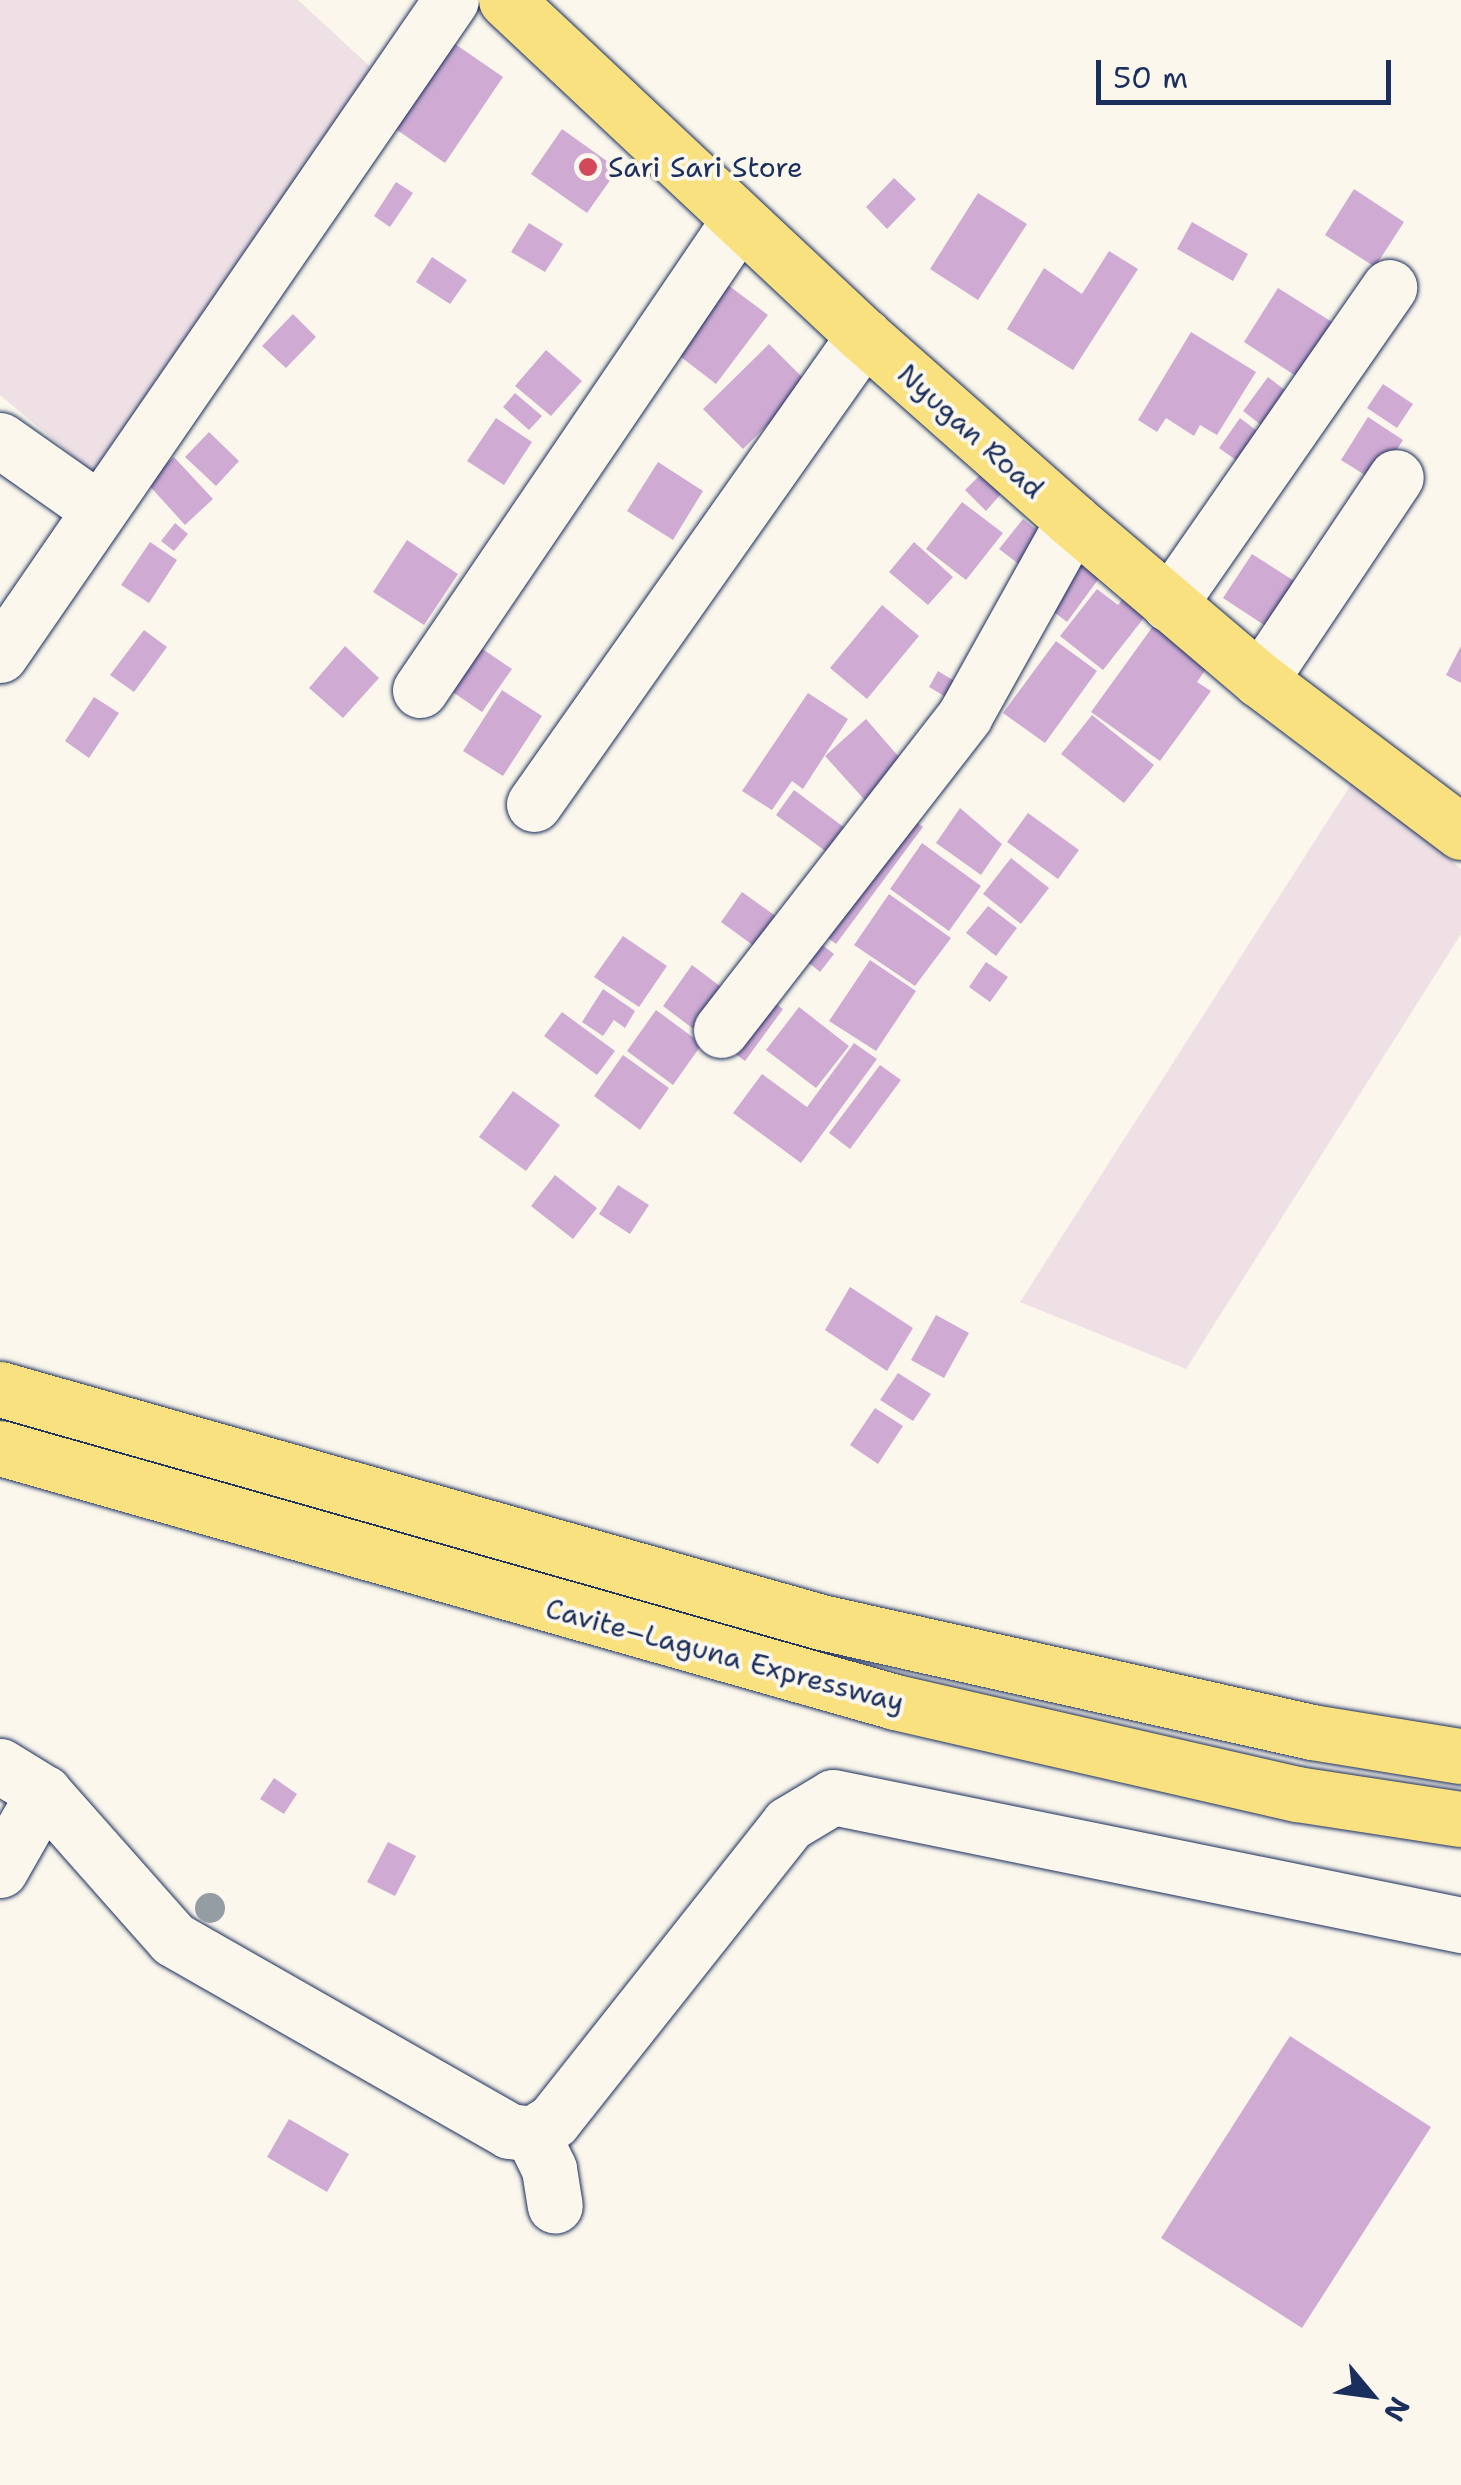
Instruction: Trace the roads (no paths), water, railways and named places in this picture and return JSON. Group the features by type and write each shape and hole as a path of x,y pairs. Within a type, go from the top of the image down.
{"main road":[{"name":"Nyugan Road","path":"506,0 864,336 1073,521 1260,680 1460,830"},
{"name":"Cavite–Laguna Expressway","path":"0,1389 821,1622 1312,1732 1461,1756"},
{"name":"Cavite–Laguna Expressway","path":"0,1448 895,1702 1297,1794 1461,1818"}],"street":[{"path":"0,656 98,508 451,0"},
{"path":"420,690 739,220"},
{"path":"1169,604 1389,287"},
{"path":"534,804 864,336"},
{"path":"0,440 98,508"},
{"path":"1260,680 1396,478"},
{"path":"721,1030 965,714 1073,521"},
{"path":"0,1870 22,1780"},
{"path":"22,1780 173,1939 509,2131 532,2134 553,2121 788,1824 834,1798 1461,1925"},
{"path":"532,2134 549,2169 555,2206"}],"place":[{"name":"Sari Sari Store","path":"588,167"}]}
